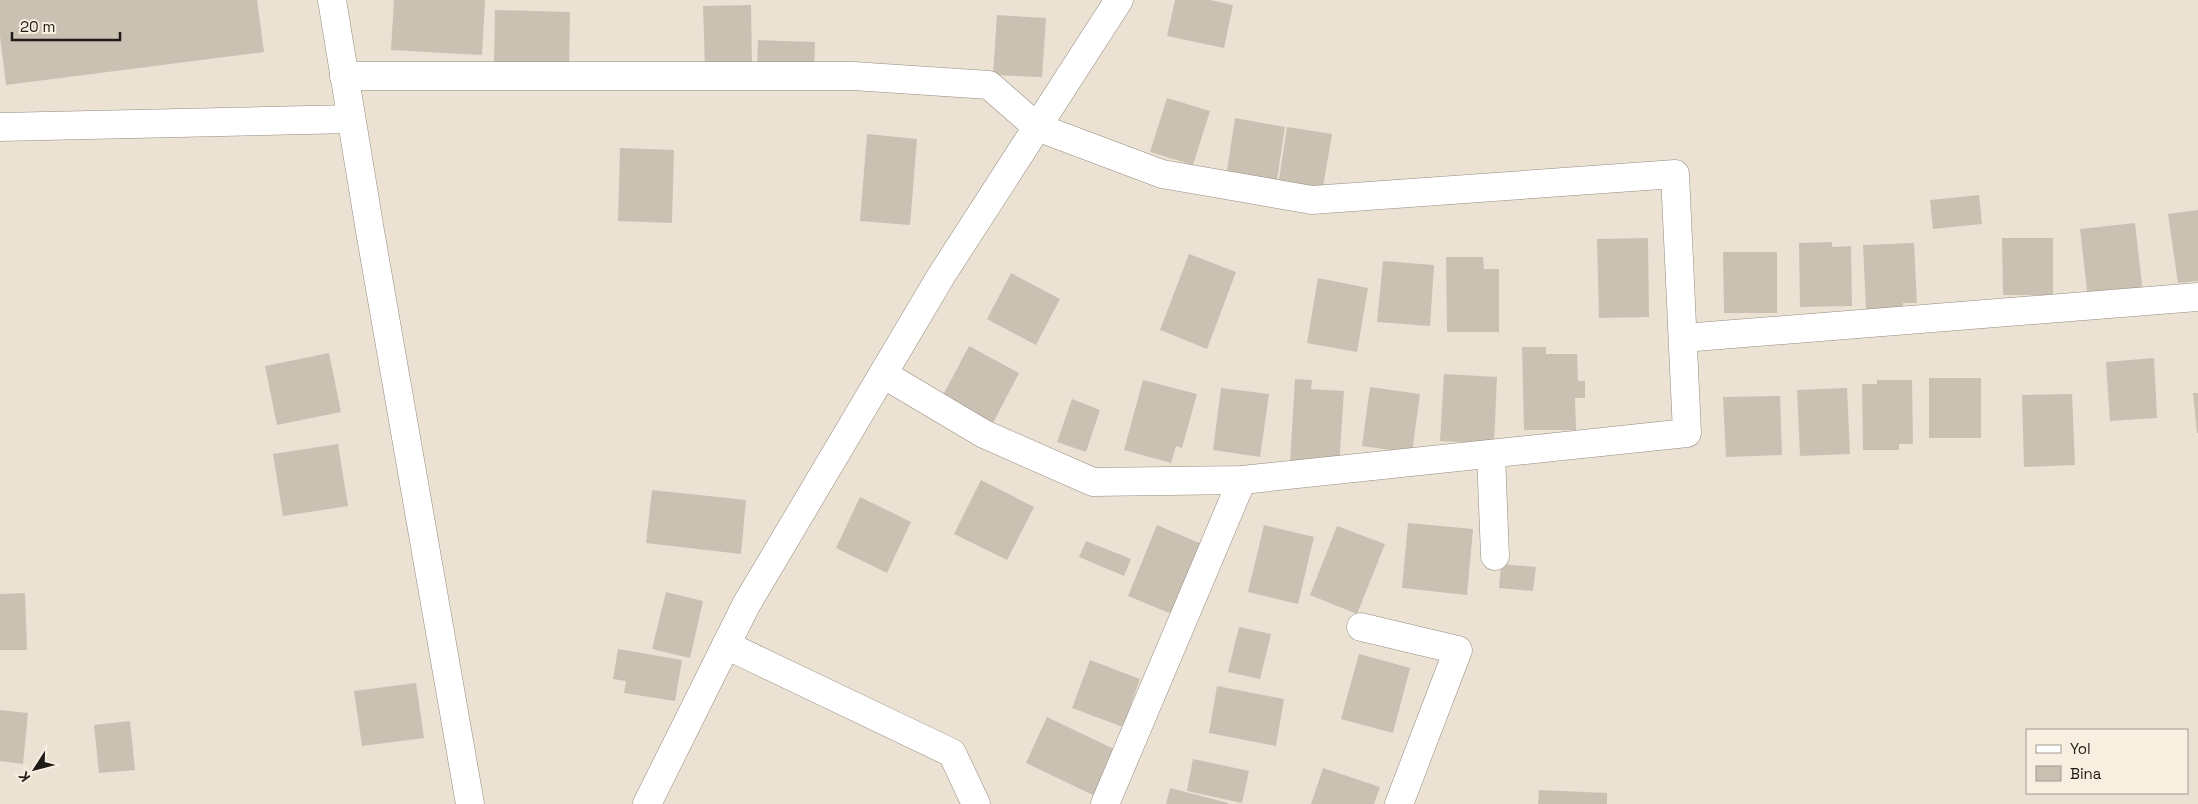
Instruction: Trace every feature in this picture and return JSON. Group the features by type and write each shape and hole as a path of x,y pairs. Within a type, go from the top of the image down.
{"street":[{"path":"332,0 470,804"},
{"path":"647,804 746,605 941,276 1119,0"},
{"path":"344,76 853,76 989,85 1037,127 1162,174 1312,200 1675,174 1687,433 1242,480 1092,482 984,434 883,374"},
{"path":"0,127 351,119"},
{"path":"1682,338 2198,296"},
{"path":"1491,454 1495,556"},
{"path":"1106,804 1242,480"},
{"path":"1361,627 1458,650 1398,804"},
{"path":"726,645 952,753 976,804"}],"building":[{"path":"0,0 257,0 264,52 6,85 0,36"},
{"path":"394,0 485,0 482,55 391,50"},
{"path":"1175,0 1210,0 1233,5 1224,48 1167,36"},
{"path":"751,5 752,68 705,69 703,6"},
{"path":"495,10 570,12 569,66 494,64"},
{"path":"997,15 1046,18 1042,77 993,75"},
{"path":"758,40 815,42 814,71 757,69"},
{"path":"1167,98 1210,111 1193,165 1150,152"},
{"path":"1235,118 1285,127 1276,186 1226,178"},
{"path":"1287,127 1332,134 1322,193 1278,186"},
{"path":"867,134 917,139 910,225 860,221"},
{"path":"620,148 674,150 672,223 618,221"},
{"path":"1979,195 1982,224 1933,229 1930,200"},
{"path":"2198,210 2198,281 2178,283 2168,214"},
{"path":"2135,223 2143,293 2088,299 2080,229"},
{"path":"1648,238 1649,317 1599,318 1597,239"},
{"path":"2002,238 2053,238 2053,295 2003,295"},
{"path":"1832,242 1832,247 1851,246 1852,306 1800,307 1799,243"},
{"path":"1914,243 1917,303 1903,303 1903,308 1866,309 1863,245"},
{"path":"1723,252 1777,252 1777,313 1724,313"},
{"path":"1189,254 1236,272 1207,349 1160,330"},
{"path":"1446,257 1483,257 1484,269 1499,269 1499,332 1447,332"},
{"path":"1383,261 1434,265 1430,326 1377,322"},
{"path":"1011,273 1060,299 1036,345 987,319"},
{"path":"1318,278 1368,288 1357,352 1307,343"},
{"path":"969,346 1019,373 993,423 942,397"},
{"path":"1522,347 1546,347 1546,354 1577,354 1578,381 1585,381 1585,398 1575,398 1576,430 1524,430"},
{"path":"329,353 341,412 277,425 265,366"},
{"path":"2154,358 2157,418 2110,421 2106,362"},
{"path":"1444,374 1497,377 1494,444 1440,441"},
{"path":"1929,378 1981,378 1981,438 1929,438"},
{"path":"1295,379 1312,380 1311,389 1344,391 1339,467 1290,464"},
{"path":"1143,380 1197,394 1182,448 1176,446 1171,463 1124,450"},
{"path":"1877,380 1912,380 1913,444 1899,444 1899,450 1863,450 1862,384 1877,384"},
{"path":"1370,387 1420,394 1412,453 1362,446"},
{"path":"1221,388 1269,394 1260,457 1213,450"},
{"path":"1847,388 1850,454 1800,456 1797,390"},
{"path":"2193,393 2198,393 2198,433 2197,433"},
{"path":"2072,394 2075,465 2024,467 2022,395"},
{"path":"1780,396 1782,455 1726,457 1723,397"},
{"path":"1072,399 1100,410 1086,452 1057,442"},
{"path":"338,444 348,506 283,516 273,454"},
{"path":"981,480 1034,507 1007,560 954,534"},
{"path":"652,490 746,500 741,554 646,543"},
{"path":"860,497 911,522 887,573 836,548"},
{"path":"1408,523 1473,529 1467,595 1402,588"},
{"path":"1157,525 1204,545 1174,615 1128,596"},
{"path":"1264,525 1314,537 1298,604 1248,592"},
{"path":"1337,526 1385,544 1357,614 1310,595"},
{"path":"1086,541 1131,559 1124,576 1079,557"},
{"path":"1501,564 1536,567 1533,591 1499,588"},
{"path":"666,592 703,601 690,658 652,649"},
{"path":"25,593 27,650 0,650 0,594"},
{"path":"1239,627 1271,634 1260,679 1228,672"},
{"path":"618,649 682,660 675,701 624,693 626,681 613,679"},
{"path":"1359,654 1410,668 1393,733 1341,719"},
{"path":"1090,660 1140,679 1123,727 1072,708"},
{"path":"416,683 424,738 362,746 354,691"},
{"path":"1217,686 1284,699 1276,746 1209,733"},
{"path":"0,710 28,713 23,764 0,761"},
{"path":"1047,717 1116,750 1095,796 1026,763"},
{"path":"130,721 135,770 99,773 94,725"},
{"path":"1193,759 1249,771 1242,803 1187,791"},
{"path":"1323,768 1380,787 1374,804 1311,804"},
{"path":"1170,788 1228,803 1228,804 1166,804"},
{"path":"1539,790 1607,793 1607,804 1538,804"}]}
